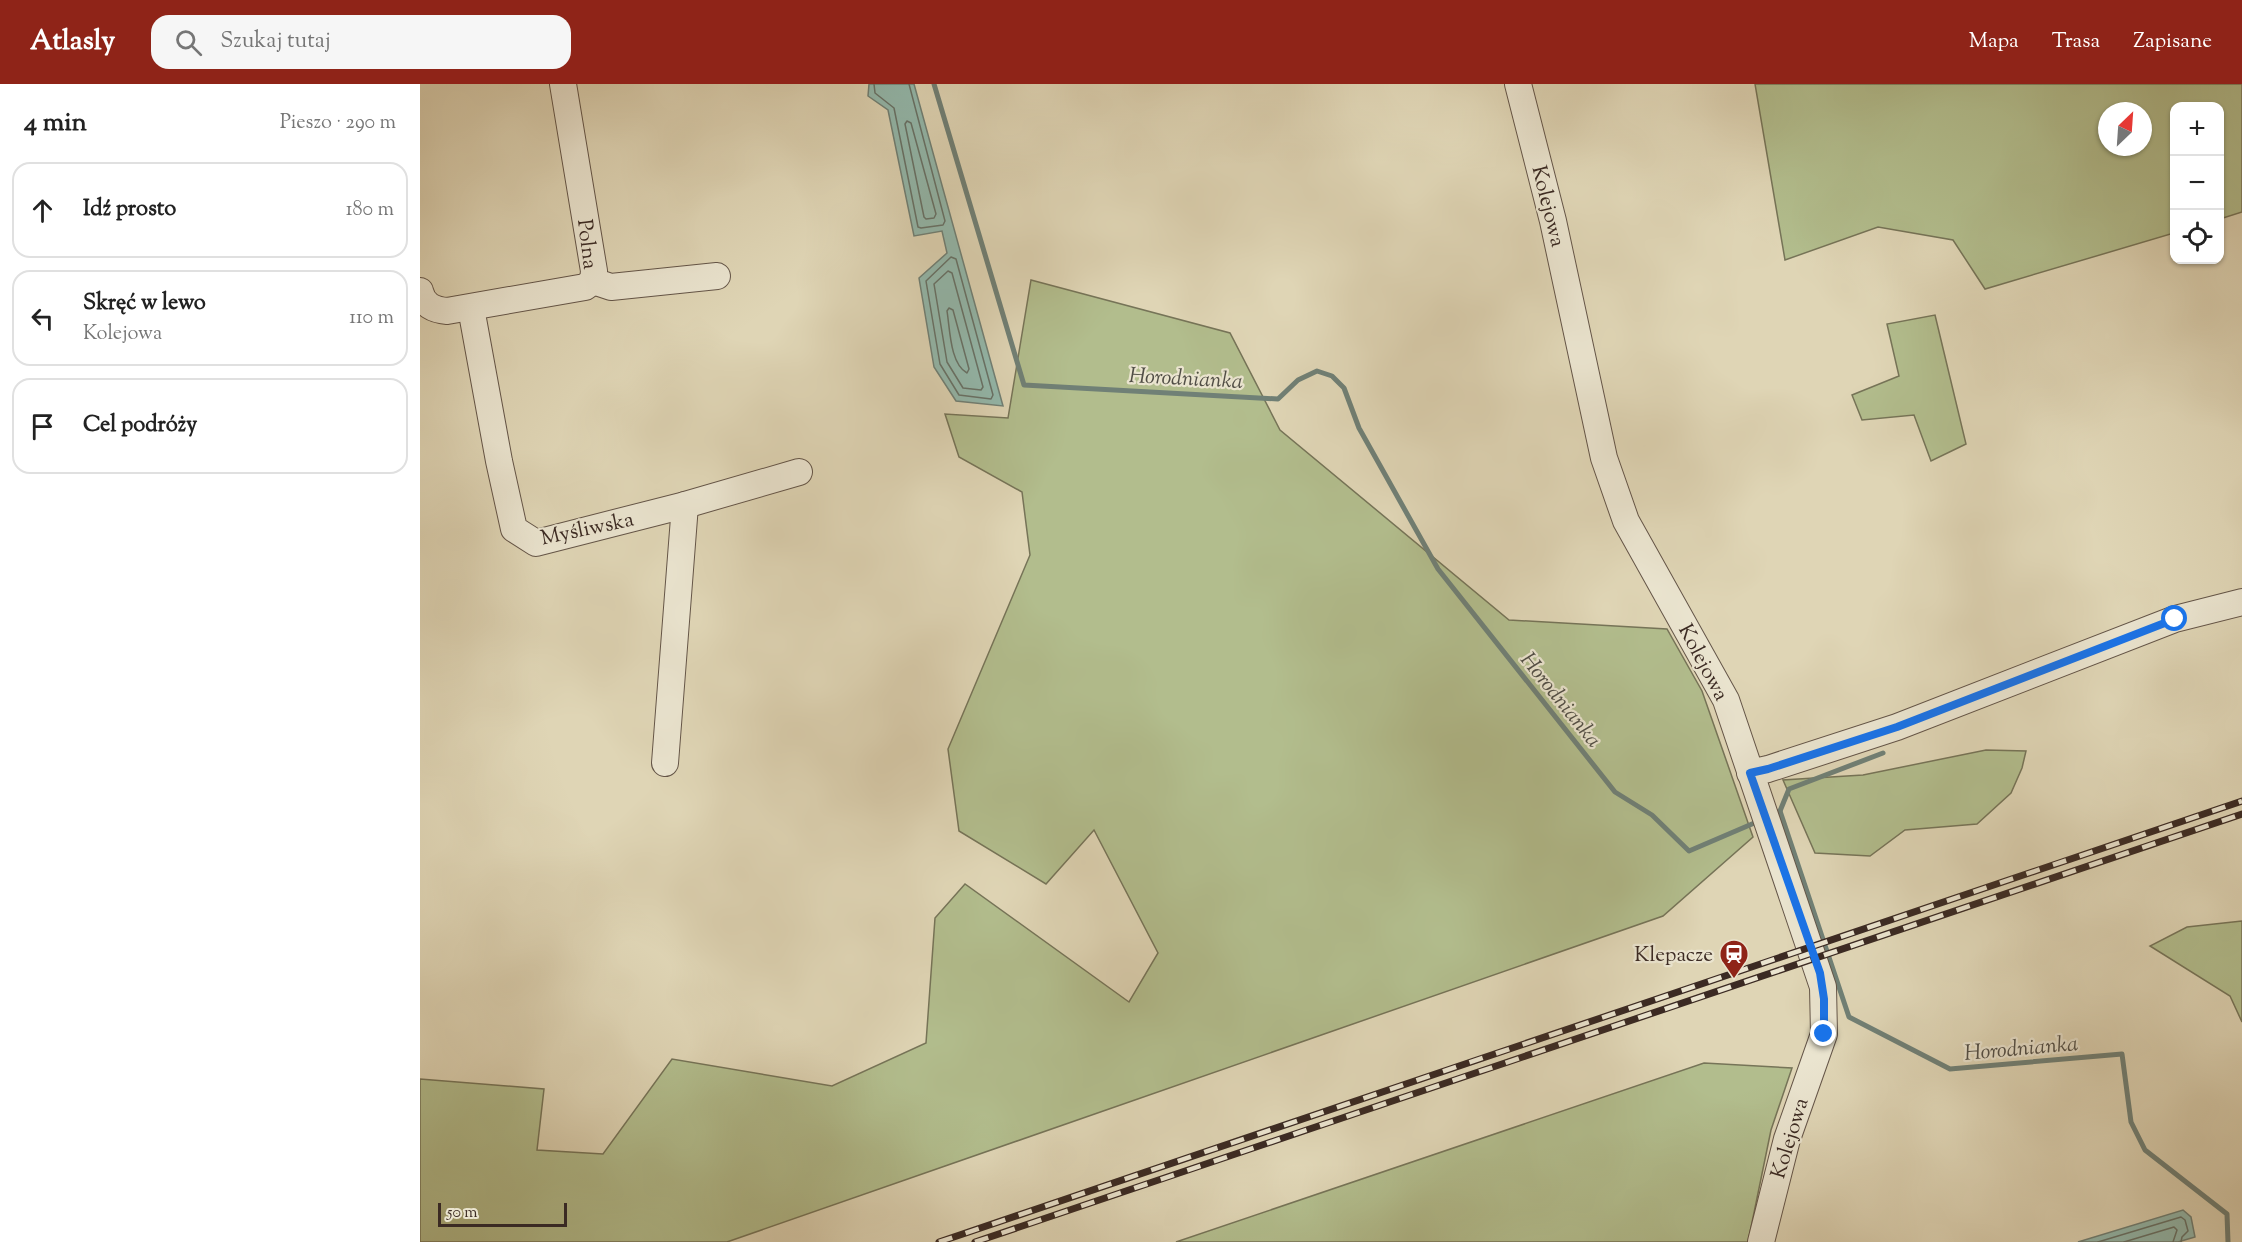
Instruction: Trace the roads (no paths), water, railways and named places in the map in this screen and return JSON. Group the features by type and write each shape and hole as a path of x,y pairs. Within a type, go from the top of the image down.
{"street":[{"name":"Polna","path":"471,308 585,287 593,281 594,271 563,84"},
{"name":"Kolejowa","path":"1518,84 1553,221 1607,467 1626,521 1725,700 1820,973 1825,1009 1824,1034 1787,1139 1761,1242"},
{"path":"593,281 610,287 717,276"},
{"path":"420,291 421,297 428,304 428,317 471,308"},
{"name":"Myśliwska","path":"471,308 514,529 536,543 685,506 799,472"},
{"path":"665,763 685,506"},
{"path":"1750,773 1897,727 2175,619 2242,602"}],"water":[{"path":"869,84 914,84 1003,406 956,401 934,367 919,278 947,253 942,231 914,236 888,110 868,96"},
{"path":"2183,1210 2191,1217 2195,1237 2178,1242 2078,1242"}],"waterway":[{"name":"Horodnianka","path":"934,84 1024,385 1278,399 1298,380 1317,371 1332,376 1344,388 1359,428 1438,569 1615,792 1652,815 1689,851 1759,821"},
{"path":"1780,811 1789,789 1883,753"},
{"name":"Horodnianka","path":"1773,814 1780,811 1849,1017 1950,1069 2122,1054 2131,1122 2145,1150 2227,1214 2228,1242"}],"railway":[{"path":"939,1242 2242,801"},
{"path":"975,1242 2242,814"}],"place":[{"name":"Klepacze","path":"1734,980"}]}
